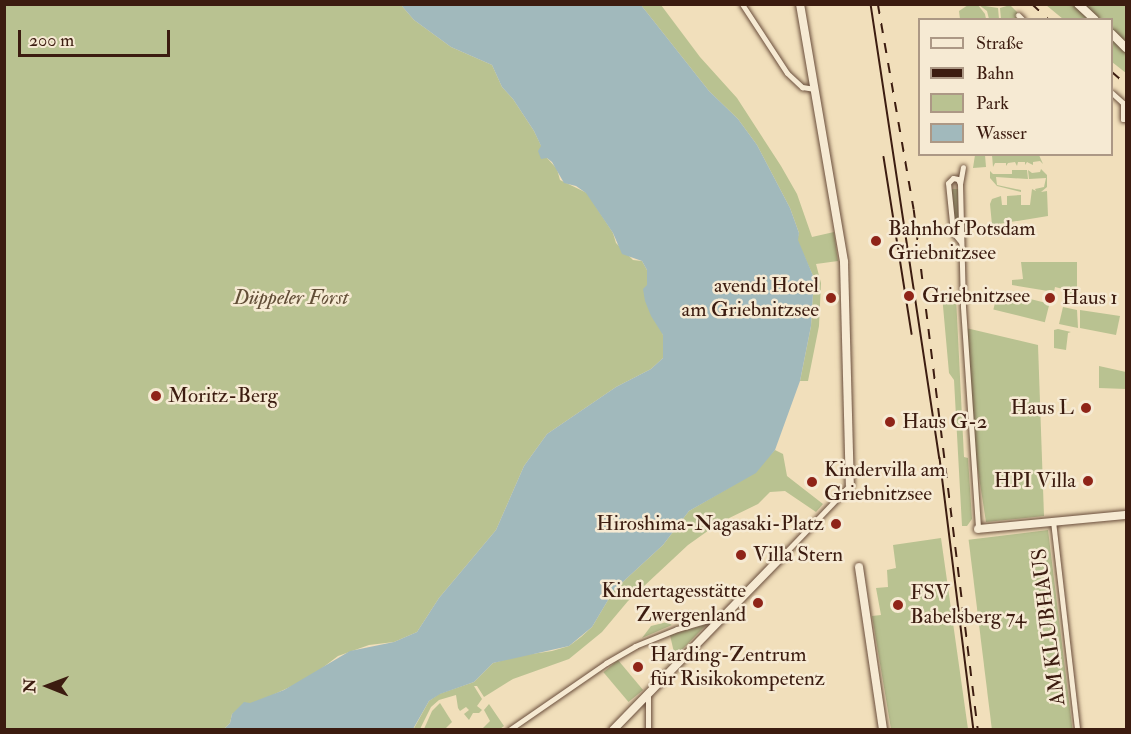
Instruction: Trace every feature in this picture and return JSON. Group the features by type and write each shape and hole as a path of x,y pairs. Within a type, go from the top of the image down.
{"street":[{"path":"742,4 787,73 802,87 815,89"},
{"path":"613,729 850,486 844,262 800,4"},
{"path":"1078,4 1093,18"},
{"path":"1113,35 1126,48"},
{"path":"1113,94 1124,103 1123,119 1126,119"},
{"path":"963,167 960,184 969,425 978,529 1126,515"},
{"path":"960,184 954,178 948,185 953,232 962,242"},
{"name":"AM KLUBHAUS","path":"1053,522 1077,729"},
{"path":"859,567 883,729"},
{"path":"509,729 635,646 711,619 716,623"},
{"path":"648,694 648,729"}],"green space":[{"name":"Düppeler Forst","path":"4,5 401,5 414,20 451,47 492,65 502,87 513,99 534,131 547,158 557,169 560,180 587,193 613,233 616,243 633,260 642,261 647,270 647,285 663,335 663,358 651,369 616,387 547,434 524,466 496,530 439,598 417,632 394,642 369,645 338,656 309,678 232,714 230,723 224,729 5,729"},
{"path":"641,5 661,5 700,57 737,98 797,194 812,237 834,232 838,261 816,264 821,283 819,326 808,381 800,381 811,326 814,278 797,240 799,233 790,208 757,145 738,119 709,91"},
{"path":"968,5 978,5 986,18 960,18 959,11"},
{"path":"979,5 998,8 999,18 989,18 987,11"},
{"path":"1010,5 1018,13 1016,18 1001,18 1000,8"},
{"path":"1046,5 1126,5 1126,73 1113,63 1113,18 1062,18"},
{"path":"975,156 985,156 986,167 973,168"},
{"path":"992,156 1039,156 1043,164 1040,161 1033,162 1033,165 1018,162 1017,166 1015,162 1008,163 1006,166 1006,163 995,163 993,167"},
{"path":"1041,169 1047,175 1047,187 1041,192 1047,191 1048,216 992,225 990,204 992,199 1001,196 1002,205 1007,205 1007,196 1021,195 1021,205 1030,205 1032,189 1036,191 1035,189 1044,187 1046,178 1029,179 1028,170 1032,173 1040,172"},
{"path":"1012,170 1027,170 1028,179 996,177 997,185 1021,190 1021,192 997,186 990,178 990,171 993,174 1012,174"},
{"path":"951,189 958,189 959,229 956,230"},
{"path":"1021,262 1077,262 1077,298 1063,294 1063,289 1055,287 1054,292 1012,285 1012,280 1023,279"},
{"path":"998,291 1049,304 1045,322 993,309"},
{"path":"942,295 955,295 956,297 964,457 968,458 972,519 967,526 962,526 954,380 949,373"},
{"path":"1063,307 1077,310 1078,328 1059,324"},
{"path":"1080,310 1120,316 1116,335 1080,328"},
{"path":"966,328 1038,345 1044,516 986,522 976,458"},
{"path":"1054,330 1071,332 1068,333 1066,350 1054,348"},
{"path":"1099,366 1126,372 1126,389 1099,388"},
{"path":"775,450 783,454 787,476 823,504 816,512 785,491 770,492 758,504 719,523 688,545 628,601 602,632 569,659 513,679 484,697 477,686 474,686 482,699 477,706 482,710 479,713 473,713 469,720 464,714 469,710 466,707 460,711 456,695 439,700 431,707 420,729 413,730 429,701 439,694 474,682 493,663 569,646 581,637 592,627 614,590 663,545 689,511 749,476"},
{"path":"1048,530 1072,729 992,730 969,540"},
{"name":"FSV Babelsberg 74","path":"941,538 968,729 891,729 872,616 881,615 876,588 888,587 887,570 896,568 893,545"},
{"path":"667,622 672,625 642,638 651,626"},
{"path":"707,624 675,657 670,635"},
{"path":"618,660 643,690 629,702 603,672"},
{"path":"440,703 452,722 445,729 424,729 432,711"},
{"path":"489,704 504,726 500,729 482,729 490,721 484,710"}],"water":[{"path":"401,5 641,5 709,91 738,119 757,145 790,208 799,233 798,240 814,278 811,326 800,381 775,450 756,473 689,511 663,545 614,590 592,627 569,646 493,663 474,682 440,694 429,701 413,729 224,729 230,723 232,714 244,702 250,703 284,690 350,651 394,642 417,632 439,598 496,530 524,466 547,434 616,387 651,369 663,358 663,335 645,301 643,289 647,285 647,270 642,261 622,254 613,233 586,193 576,186 564,183 552,162 547,158 541,159 538,151 541,146 534,131 513,99 502,87 492,65 451,47 414,20"}],"tram line":[{"path":"871,4 940,458 974,730"},
{"path":"884,157 912,334"}],"railway":[{"path":"878,4 914,210 978,730"},
{"path":"1032,4 1047,18"},
{"path":"1113,73 1126,84"}],"place":[{"name":"Bahnhof Potsdam Griebnitzsee","path":"876,241"},
{"name":"Griebnitzsee","path":"909,296"},
{"name":"avendi Hotel am Griebnitzsee","path":"831,298"},
{"name":"Haus 1","path":"1050,298"},
{"name":"Moritz-Berg","path":"156,396"},
{"name":"Haus L","path":"1086,408"},
{"name":"Haus G-2","path":"890,422"},
{"name":"HPI Villa","path":"1088,481"},
{"name":"Kindervilla am Griebnitzsee","path":"812,482"},
{"name":"Hiroshima-Nagasaki-Platz","path":"836,524"},
{"name":"Villa Stern","path":"741,555"},
{"name":"Kindertagesstätte Zwergenland","path":"758,603"},
{"name":"FSV Babelsberg 74","path":"898,605"},
{"name":"Harding-Zentrum für Risikokompetenz","path":"638,667"}]}
